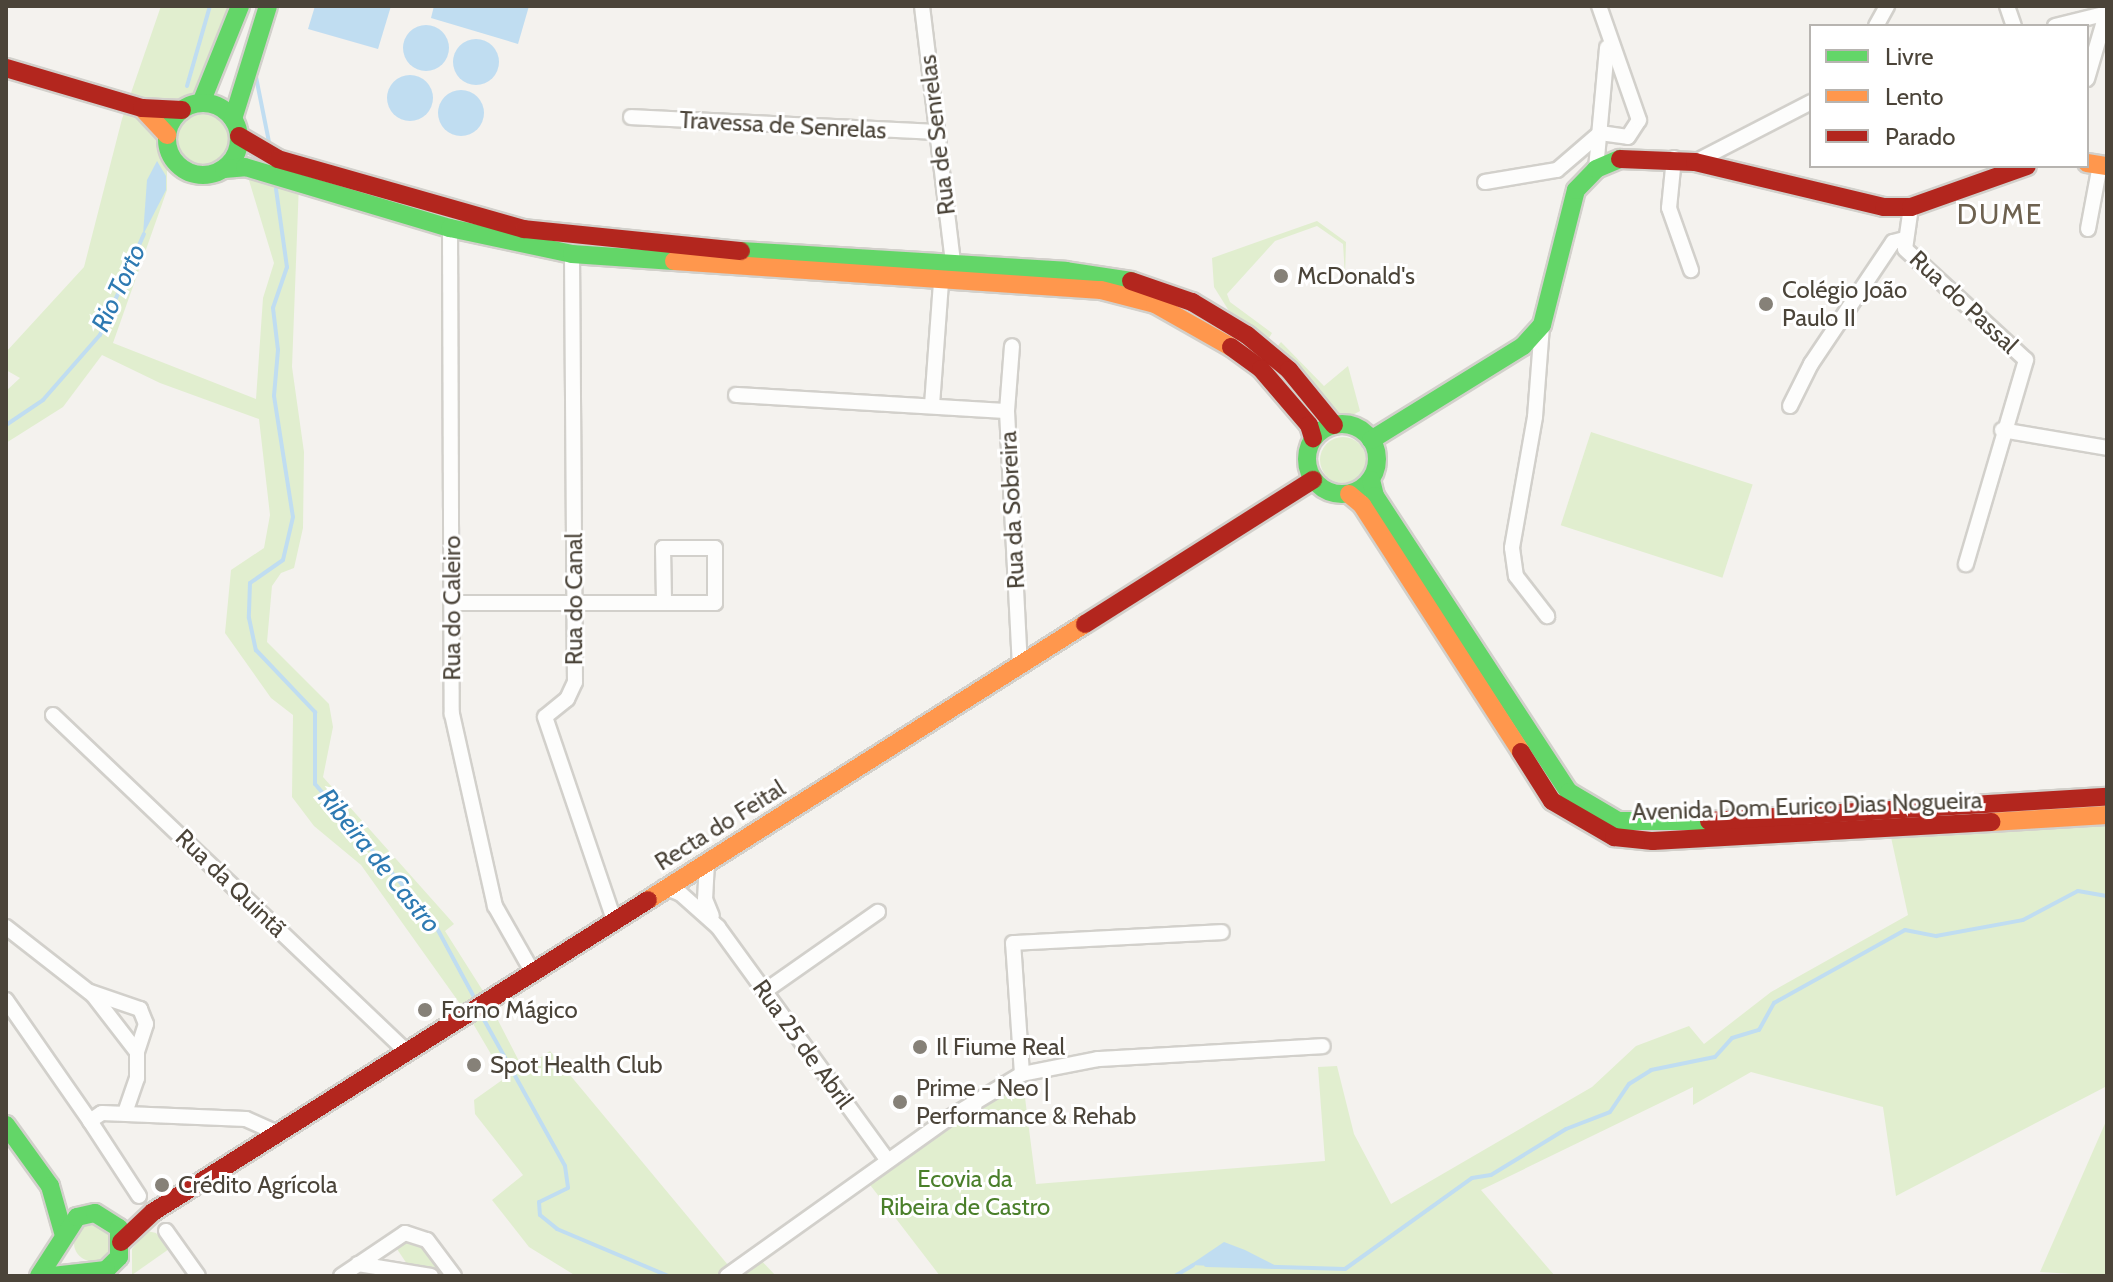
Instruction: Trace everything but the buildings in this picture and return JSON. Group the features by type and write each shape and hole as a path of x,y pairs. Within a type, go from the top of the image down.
{"main road":[{"path":"201,103 240,6"},
{"path":"224,169 236,154 236,127 268,6"},
{"path":"6,68 142,108 182,110 201,103 213,105 278,159 524,229 670,246 953,264 1130,281 1192,302 1266,350 1334,425"},
{"path":"142,108 167,135 169,150 182,168 203,175 245,167 450,228 572,254 941,283 1101,290 1155,304 1213,333 1261,369 1309,425 1313,438 1306,459 1313,480 1329,492 1349,494 1371,480 1377,460 1371,440 1355,427 1334,425 1313,438"},
{"path":"167,135 182,110"},
{"path":"1371,440 1523,346 1542,325 1551,302 1567,214 1576,190 1596,169 1627,156 1695,162 1884,207 1911,207 2021,168"},
{"name":"Recta do Feital","path":"52,1276 92,1273 120,1250 153,1212 1313,480"},
{"name":"Avenida Dom Eurico Dias Nogueira","path":"1371,480 1375,496 1543,759 1569,792 1618,821 1647,825 2107,797"},
{"name":"Avenida Dom Eurico Dias Nogueira","path":"1349,494 1362,505 1552,801 1582,823 1614,837 1653,841 2107,815"},
{"path":"6,1125 50,1186 62,1240 92,1273"},
{"path":"50,1186 119,1228 120,1250 127,1276"},
{"name":"Recta do Feital","path":"39,1276 77,1217 153,1212"}],"street":[{"name":"Rua de Senrelas","path":"922,6 953,264"},
{"path":"1485,182 1557,170 1600,133 1628,137 1639,120 1599,6"},
{"path":"1877,24 1887,6"},
{"path":"2062,24 2106,12"},
{"path":"2089,72 2106,12"},
{"path":"1596,169 1607,27"},
{"path":"1695,162 1809,103"},
{"name":"Travessa de Senrelas","path":"631,117 936,132"},
{"path":"1674,158 1669,208 1691,270"},
{"path":"2088,229 2098,164"},
{"name":"Rua do Passal","path":"1911,207 1904,239 1905,249 2026,360 2002,430"},
{"name":"Rua do Caleiro","path":"450,228 452,714 495,906 533,973"},
{"path":"1790,406 1811,364 1893,242 1904,239"},
{"name":"Rua do Canal","path":"572,254 575,682 567,699 545,717 614,920"},
{"path":"932,405 941,283"},
{"path":"1542,325 1535,417 1512,548 1516,576 1547,616"},
{"path":"1007,411 1012,346"},
{"name":"Rua da Sobreira","path":"736,395 1007,411 1020,664"},
{"path":"1966,564 2002,430 2107,448"},
{"path":"453,603 715,603 715,548 663,548 664,602"},
{"name":"Rua da Quintã","path":"53,715 408,1053"},
{"name":"Rua 25 de Abril","path":"707,862 705,899 718,927 887,1160"},
{"name":"Rua 25 de Abril","path":"664,887 681,894 718,927"},
{"path":"765,991 878,912"},
{"path":"6,927 87,992 137,1052"},
{"path":"1022,1074 1013,943 1222,932"},
{"path":"87,992 140,1009 146,1024 137,1052 137,1078 125,1112"},
{"path":"6,1000 139,1196"},
{"path":"727,1276 887,1160 1022,1074 1098,1059 1323,1046"},
{"path":"90,1121 102,1113 125,1112 246,1119 278,1133"},
{"path":"166,1231 198,1276"},
{"path":"341,1276 389,1243 415,1233 427,1240 454,1276"},
{"path":"389,1243 403,1271"},
{"path":"358,1264 431,1276"}],"green space":[{"path":"161,6 240,6 201,103 154,110 167,135 167,190 113,343 256,399 263,298 274,263 245,167 299,183 292,367 304,452 303,528 294,568 281,573 272,586 267,642 329,704 333,727 323,777 454,924 445,931 483,991 523,1069 550,1051 733,1271 756,1255 776,1276 576,1276 529,1247 492,1200 523,1175 475,1114 474,1100 505,1078 468,1015 361,865 314,826 292,797 293,715 271,698 225,633 231,570 264,548 270,515 259,419 160,383 102,355 63,407 6,443 6,391 20,378 6,370 6,352 84,267 122,119"},
{"path":"204,113 223,120 230,139 223,158 204,165 185,158 178,139 185,120"},
{"path":"1317,221 1346,242 1345,276 1343,244 1317,226 1275,241 1227,294 1230,302 1272,333 1269,338 1229,311 1214,287 1212,258"},
{"path":"1281,342 1324,386 1348,366 1360,411 1349,417 1337,412 1277,347"},
{"path":"1591,432 1753,485 1722,578 1561,525"},
{"path":"1343,437 1359,444 1366,460 1359,476 1343,483 1327,476 1320,460 1327,444"},
{"name":"Ecovia da Ribeira de Castro","path":"2107,815 2107,1086 1896,1196 1883,1107 1751,1072 1693,1105 1693,1087 1481,1190 1555,1276 940,1276 864,1177 1022,1074 1036,1184 1325,1161 1318,1067 1337,1066 1354,1134 1391,1204 1592,1087 1636,1046 1689,1026 1704,1044 1771,992 1908,915 1889,828"},
{"path":"2107,1119 2107,1276 2040,1272"},
{"path":"92,1225 104,1231 110,1243 104,1255 92,1261 80,1255 74,1243 80,1231"},
{"path":"147,1231 156,1233 169,1249 132,1275 132,1249"},
{"path":"406,1239 421,1243 439,1269 407,1264 397,1249"}],"water":[{"path":"315,6 391,6 378,49 308,29"},
{"path":"434,6 529,6 518,44 431,18"},
{"path":"426,25 442,32 449,48 442,64 426,71 410,64 403,48 410,32"},
{"path":"476,39 492,46 499,62 492,78 476,85 460,78 453,62 460,46"},
{"path":"410,75 426,82 433,98 426,114 410,121 394,114 387,98 394,82"},
{"path":"461,90 477,97 484,113 477,129 461,136 445,129 438,113 445,97"},
{"path":"157,161 166,176 166,190 143,235 147,180"},
{"path":"1224,1242 1245,1250 1282,1269 1190,1265"}],"waterway":[{"name":"Rio Torto","path":"187,86 210,6"},
{"name":"Ribeira de Castro","path":"256,77 269,142"},
{"name":"Ribeira de Castro","path":"276,189 287,267 273,308 278,350 274,396 293,517 283,560 250,583 249,618 256,650 315,712 315,784 432,919 474,997"},
{"name":"Rio Torto","path":"6,425 43,400 100,335 144,234"},
{"name":"Ribeira de Castro","path":"1206,1265 1345,1269 1472,1178 1491,1175 1566,1129 1610,1112 1629,1084 1651,1070 1715,1057 1732,1038 1759,1030 1774,1003 1905,930 1936,936 2023,920 2078,891 2107,896"},
{"name":"Ribeira de Castro","path":"483,1018 565,1166 568,1188 539,1202 540,1215 557,1229 668,1276"},
{"name":"Ribeira de Castro","path":"1175,1276 1193,1265"}],"traffic: fast":[{"path":"201,103 240,6"},
{"path":"233,119 268,6"},
{"path":"203,103 223,109 233,119 239,139 233,159 223,169 203,175 183,169 173,159 167,139 173,119 183,109 203,103"},
{"path":"1371,440 1523,346 1542,325 1576,190 1596,169 1620,159"},
{"path":"224,169 245,167 450,228 572,254 674,261"},
{"path":"741,251 1065,271 1131,281"},
{"path":"1342,424 1367,434 1377,459 1367,484 1342,494 1317,484 1307,459 1317,434 1342,424"},
{"path":"1371,480 1375,496 1569,792 1618,821 1709,821"},
{"path":"6,1125 50,1186 63,1232"},
{"path":"39,1276 77,1217 95,1213 119,1228 119,1257 106,1270 52,1276"}],"traffic: slow":[{"path":"142,108 167,135"},
{"path":"2089,163 2107,166"},
{"path":"674,261 1101,290 1155,304 1231,347"},
{"path":"1349,494 1362,505 1521,752"},
{"path":"648,900 1085,624"},
{"path":"1991,822 2107,815"}],"traffic: jam":[{"path":"6,68 142,108 182,110"},
{"path":"239,136 278,159 524,229 741,251"},
{"path":"1620,159 1695,162 1884,207 1911,207 2021,168"},
{"path":"1131,281 1192,302 1247,335 1289,370 1334,425"},
{"path":"1231,347 1261,369 1309,425 1313,438"},
{"path":"1085,624 1313,480"},
{"path":"1521,752 1552,801 1614,837 1653,841 1991,822"},
{"path":"1709,821 2107,797"},
{"path":"121,1242 153,1212 648,900"}],"place":[{"name":"McDonald's","path":"1281,276"},
{"name":"Colégio João Paulo II","path":"1766,304"},
{"name":"Forno Mágico","path":"425,1010"},
{"name":"Il Fiume Real","path":"920,1047"},
{"name":"Spot Health Club","path":"474,1065"},
{"name":"Prime - Neo | Performance & Rehab","path":"900,1102"},
{"name":"Crédito Agrícola","path":"162,1185"}],"district":[{"name":"DUME","path":"2000,214"}]}
